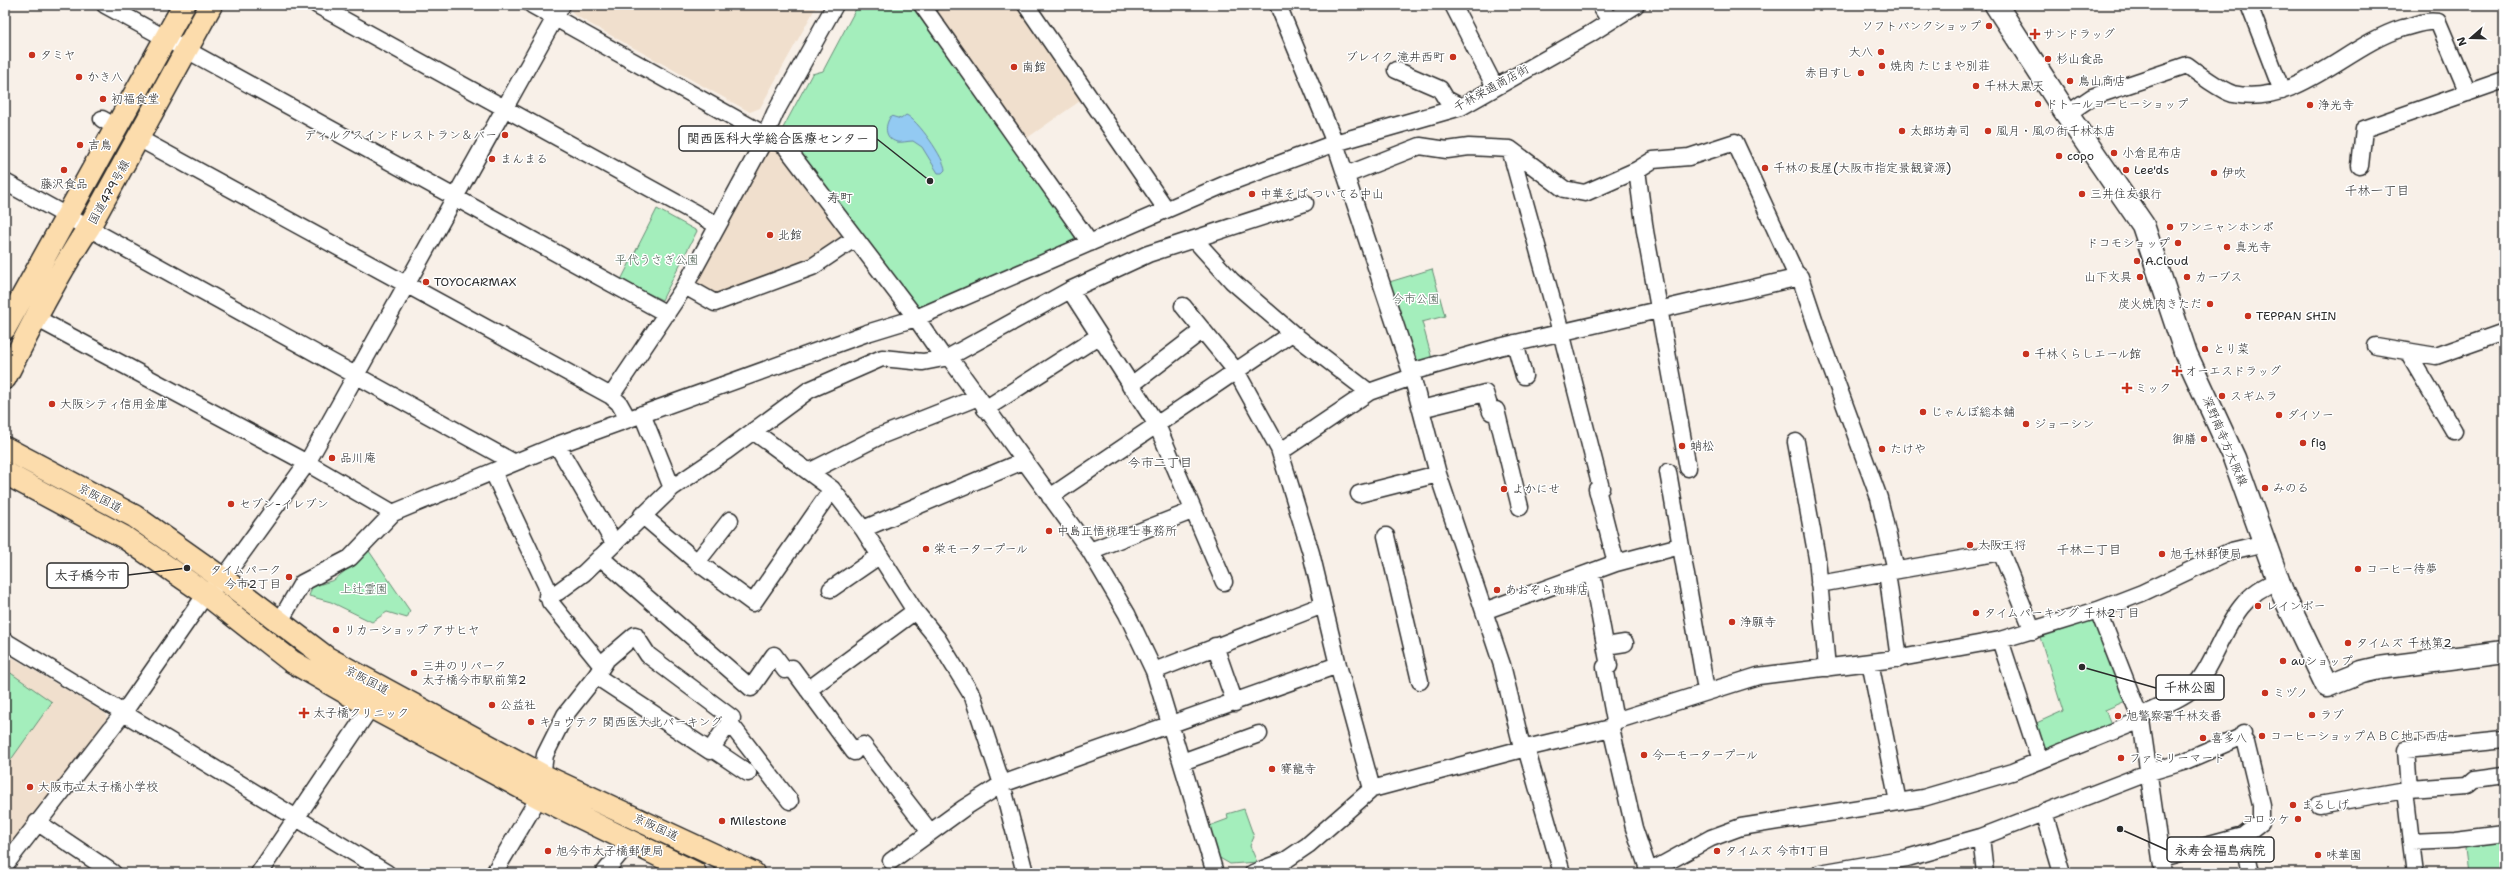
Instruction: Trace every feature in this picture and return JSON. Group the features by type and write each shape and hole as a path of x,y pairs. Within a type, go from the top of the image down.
{"highway":[{"name":"国道479号線","path":"5,328 11,305 68,216 109,123 166,38 184,5"},
{"name":"国道479号線","path":"5,378 73,250 89,227 211,5"},
{"name":"京阪国道","path":"5,448 134,516 223,579 327,658 542,775 753,873"},
{"name":"京阪国道","path":"5,473 124,537 206,594 291,661 371,707 539,797 695,873"}],"main road":[{"name":"深野南寺方大阪線","path":"1996,5 2067,114 2143,225 2186,354 2234,458 2278,581 2335,683 2387,667 2504,652"}],"street":[{"path":"105,5 667,314"},
{"path":"317,5 717,225"},
{"path":"532,5 558,11 766,133 785,146 854,239 946,357 1090,551 1127,614 1154,671 1215,873"},
{"path":"611,396 685,286 835,5"},
{"path":"922,5 1090,243"},
{"path":"1026,5 1162,211"},
{"path":"1278,5 1335,143 1346,175 1411,374 1438,474 1502,665 1521,743 1526,748 1562,873"},
{"path":"1453,5 1495,87"},
{"path":"1600,5 1610,21"},
{"name":"千林栄通商店街","path":"393,513 557,445 867,333 916,318 1162,211 1335,143 1461,107 1636,5"},
{"path":"2249,5 2282,91"},
{"path":"5,864 124,712 206,594 223,579 307,463 357,376 454,196 558,11"},
{"path":"2067,114 2092,97 2186,65 2232,94 2249,95 2282,91 2323,72 2382,34 2428,20 2438,22 2468,93"},
{"path":"1396,70 1440,89 1446,99 1461,107"},
{"path":"2360,166 2364,129 2504,80"},
{"path":"138,138 406,286 611,396 635,416 672,488"},
{"path":"1346,175 1420,146 1447,150 1469,147 1510,149 1564,189 1585,193 1637,170 1653,160 1689,157 1735,142 1795,272 1800,277 1823,346 1879,498 1892,571 1899,659"},
{"path":"1510,149 1561,332 1616,563"},
{"path":"1637,170 1659,310 1688,468"},
{"path":"5,182 357,376 502,468 546,585 547,596 599,671 710,751 732,718 648,655 635,635 599,671 566,714 545,755 539,797 494,873"},
{"path":"547,596 558,592 584,573 672,488 809,390 882,358 923,362 946,357 1070,290 1148,254 1305,203"},
{"path":"685,286 715,303 812,267 854,239"},
{"path":"1194,239 1232,281 1292,333 1369,392"},
{"path":"1280,452 1369,392 1411,374 1515,343 1800,277"},
{"path":"1070,290 1130,386 1157,425 1192,511 1224,582"},
{"path":"1183,306 1236,371 1280,452 1311,552 1338,665 1372,789"},
{"path":"36,318 307,463 393,513 350,558 302,583 279,623"},
{"path":"1130,386 1203,330"},
{"path":"2376,346 2436,356 2504,332"},
{"path":"1050,497 1292,333"},
{"path":"809,472 880,436 980,403 1099,336"},
{"path":"1515,343 1524,376"},
{"path":"2406,351 2454,431"},
{"path":"1421,409 1485,393 1491,412 1496,410 1520,507"},
{"path":"753,431 832,489 863,529 915,610 937,638 973,697 1002,784 1025,873"},
{"path":"1796,442 1816,551 1827,668"},
{"path":"557,445 614,543"},
{"path":"863,529 1023,461"},
{"path":"1668,472 1706,690"},
{"path":"1359,494 1438,474"},
{"path":"642,516 697,562 753,603 832,489"},
{"path":"1090,551 1192,511"},
{"path":"697,562 730,520"},
{"path":"1386,536 1420,681"},
{"path":"1253,873 1260,872 1286,860 1372,789 1613,725 1706,690 1758,676 1899,659 2000,640 2034,631 2098,610 2142,593 2231,551 2265,543"},
{"path":"1484,611 1592,574 1616,563 1680,546"},
{"path":"1819,584 2001,552 2034,631"},
{"path":"831,589 879,556"},
{"path":"600,557 751,688 774,655 785,670 792,668 808,690 930,832"},
{"path":"1592,574 1609,666 1605,667 1613,725 1634,828 1649,872 1712,838 1741,827 1923,798 2040,761 2141,718 2191,690 2208,667 2233,616 2257,593 2278,581"},
{"path":"1154,671 1323,605"},
{"path":"808,690 915,610"},
{"path":"1820,873 1908,866 2044,812 2150,772 2183,762 2242,735 2246,743 2261,805 2261,822 2243,836 2162,865 2150,772 2141,718 2098,610"},
{"path":"2000,640 2040,761"},
{"path":"5,641 387,873"},
{"path":"1606,646 1625,644"},
{"path":"1215,646 1235,703"},
{"path":"1870,662 1898,802"},
{"path":"891,862 930,832 1002,784 1170,724 1235,703 1338,665"},
{"path":"259,873 371,707"},
{"path":"729,722 790,801"},
{"path":"1182,762 1259,734"},
{"path":"2415,873 2410,842 2406,750 2504,740"},
{"path":"711,748 748,773"},
{"path":"2319,805 2407,789 2468,785 2475,779 2504,775"},
{"path":"2044,812 2062,873"},
{"path":"37,822 113,873"},
{"path":"2410,842 2455,840 2504,834"},
{"path":"2243,836 2251,873"},
{"path":"1981,837 1985,873"},
{"path":"604,873 630,841"}],"shaded area":[{"path":"570,5 817,5 760,108 750,112 574,15 569,7"},
{"name":"南館","path":"933,5 1019,5 1083,99 1027,138"},
{"path":"767,148 782,150 842,231 842,240 812,262 714,297 692,283"},
{"name":"大阪市立太子橋小学校","path":"5,653 105,713 107,718 5,857"}],"green space":[{"path":"858,5 911,5 1075,235 1074,243 922,308 916,307 783,128 812,74 823,71"},
{"name":"平代うさぎ公園","path":"657,209 697,231 662,300 621,280"},
{"name":"今市公園","path":"1432,269 1445,316 1422,322 1432,359 1417,363 1411,359 1386,283"},
{"name":"上辻霊園","path":"369,551 410,611 407,618 387,612 372,622 331,602 309,596 312,587 334,580"},
{"path":"2093,617 2128,700 2105,710 2112,726 2043,755 2032,725 2063,711 2039,634"},
{"path":"5,669 52,702 5,768"},
{"path":"1244,809 1254,837 1250,846 1257,862 1230,864 1218,857 1209,826 1228,819 1227,814"},
{"path":"2504,839 2504,873 2468,873 2465,849 2470,842"}],"water":[{"path":"906,115 917,124 936,149 944,165 945,170 942,173 938,173 922,147 913,141 897,142 892,140 887,134 887,123 891,116 901,119"}],"place":[{"name":"ソフトバンクショップ","path":"1989,26"},
{"name":"サンドラッグ","path":"2035,34"},
{"name":"大八","path":"1881,52"},
{"name":"タミヤ","path":"32,55"},
{"name":"ブレイク 滝井西町","path":"1453,57"},
{"name":"杉山食品","path":"2048,59"},
{"name":"焼肉 たじまや別荘","path":"1882,66"},
{"name":"南館","path":"1014,67"},
{"name":"赤目すし","path":"1861,73"},
{"name":"かき八","path":"79,77"},
{"name":"鳥山商店","path":"2070,81"},
{"name":"千林大黒天","path":"1976,86"},
{"name":"初福食堂","path":"103,99"},
{"name":"ドトールコーヒーショップ","path":"2038,104"},
{"name":"浄光寺","path":"2310,105"},
{"name":"太郎坊寿司","path":"1902,131"},
{"name":"風月・風の街千林本店","path":"1988,131"},
{"name":"ディルクスインドレストラン＆バー","path":"505,135"},
{"name":"吉鳥","path":"80,145"},
{"name":"小倉昆布店","path":"2114,153"},
{"name":"copo","path":"2059,156"},
{"name":"まんまる","path":"492,159"},
{"name":"千林の長屋(大阪市指定景観資源)","path":"1765,168"},
{"name":"藤沢食品","path":"64,170"},
{"name":"Lee'ds","path":"2126,170"},
{"name":"伊吹","path":"2214,173"},
{"name":"関西医科大学総合医療センター","path":"930,181"},
{"name":"中華そば ついてる中山","path":"1252,194"},
{"name":"三井住友銀行","path":"2082,194"},
{"name":"ワンニャンホンポ","path":"2170,227"},
{"name":"北館","path":"770,235"},
{"name":"ドコモショップ","path":"2178,243"},
{"name":"真光寺","path":"2227,247"},
{"name":"A.Cloud","path":"2137,261"},
{"name":"山下文具","path":"2140,277"},
{"name":"カーブス","path":"2187,277"},
{"name":"TOYOCARMAX","path":"426,282"},
{"name":"炭火焼肉きただ","path":"2210,304"},
{"name":"TEPPAN SHIN","path":"2248,316"},
{"name":"とり菜","path":"2205,349"},
{"name":"千林くらしエール館","path":"2026,354"},
{"name":"オーエスドラッグ","path":"2177,371"},
{"name":"ミック","path":"2127,388"},
{"name":"スギムラ","path":"2222,396"},
{"name":"大阪シティ信用金庫","path":"52,404"},
{"name":"じゃんぼ総本舗","path":"1923,412"},
{"name":"ダイソー","path":"2279,415"},
{"name":"ジョーシン","path":"2026,424"},
{"name":"御膳","path":"2204,439"},
{"name":"fig","path":"2303,443"},
{"name":"蛸松","path":"1682,446"},
{"name":"たけや","path":"1882,449"},
{"name":"品川庵","path":"332,458"},
{"name":"みのる","path":"2265,488"},
{"name":"よかにせ","path":"1504,489"},
{"name":"セブン-イレブン","path":"231,504"},
{"name":"中島正悟税理士事務所","path":"1049,531"},
{"name":"大阪王将","path":"1970,545"},
{"name":"栄モータープール","path":"926,549"},
{"name":"旭千林郵便局","path":"2162,554"},
{"name":"太子橋今市","path":"187,568"},
{"name":"コーヒー待夢","path":"2358,569"},
{"name":"タイムパーク 今市2丁目","path":"289,577"},
{"name":"あおぞら珈琲店","path":"1497,590"},
{"name":"レインボー","path":"2258,606"},
{"name":"タイムパーキング 千林2丁目","path":"1976,613"},
{"name":"浄願寺","path":"1732,622"},
{"name":"リカーショップ アサヒヤ","path":"336,630"},
{"name":"タイムズ 千林第2","path":"2348,643"},
{"name":"auショップ","path":"2283,661"},
{"name":"千林公園","path":"2082,667"},
{"name":"三井のリパーク 太子橋今市駅前第2","path":"414,673"},
{"name":"ミヅノ","path":"2265,693"},
{"name":"公益社","path":"492,705"},
{"name":"太子橋クリニック","path":"304,713"},
{"name":"ラブ","path":"2312,715"},
{"name":"旭警察署千林交番","path":"2118,716"},
{"name":"キョウテク 関西医大北パーキング","path":"531,722"},
{"name":"コーヒーショップＡＢＣ地下西店","path":"2262,736"},
{"name":"喜多八","path":"2203,738"},
{"name":"今一モータープール","path":"1644,755"},
{"name":"ファミリーマート","path":"2121,758"},
{"name":"賽龍寺","path":"1272,769"},
{"name":"大阪市立太子橋小学校","path":"30,787"},
{"name":"まるしげ","path":"2293,805"},
{"name":"コロッケ","path":"2298,819"},
{"name":"Milestone","path":"722,821"},
{"name":"永寿会福島病院","path":"2120,829"},
{"name":"旭今市太子橋郵便局","path":"548,851"},
{"name":"タイムズ 今市1丁目","path":"1717,851"},
{"name":"味華園","path":"2318,855"}],"district":[{"name":"千林一丁目","path":"2377,190"},
{"name":"寿町","path":"840,197"},
{"name":"今市二丁目","path":"1160,462"},
{"name":"千林二丁目","path":"2089,549"}]}
